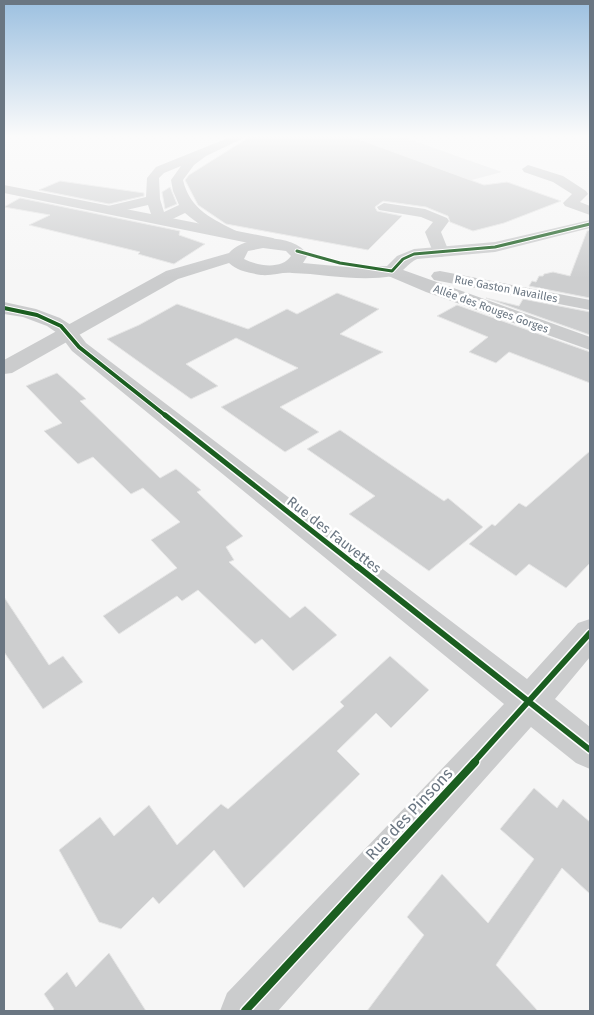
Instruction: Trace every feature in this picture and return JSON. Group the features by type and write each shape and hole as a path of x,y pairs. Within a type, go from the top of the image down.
{"street":[{"path":"153,183 153,199 159,220"},
{"path":"177,183 178,195 186,206 237,247"},
{"path":"565,183 581,194 570,203 590,211"},
{"path":"4,189 159,220 237,247"},
{"path":"109,210 153,199"},
{"path":"159,220 186,206"},
{"path":"384,207 425,213 442,221 433,232 441,252"},
{"path":"392,271 403,259 414,254 495,247 590,224"},
{"name":"Rue Gaston Navailles","path":"237,247 273,243 340,264 444,276 590,306"},
{"path":"237,247 236,261 251,269"},
{"path":"4,368 172,275 237,247"},
{"path":"285,267 298,260 300,255 297,251"},
{"name":"Rue Gaston Navailles","path":"147,290 251,269 273,270 285,267 357,274 392,271"},
{"name":"Allée des Rouges Gorges","path":"392,271 432,288 590,344"},
{"name":"Rue des Fauvettes","path":"4,308 25,312 49,321 69,333 76,345 590,750"},
{"name":"Rue des Pinsons","path":"245,1011 529,703 590,632"}],"shaded area":[{"path":"390,183 459,183 407,197"}],"building":[{"path":"54,183 77,183 144,193 144,196 109,204 39,190"},
{"path":"187,183 480,183 484,185 511,183 561,201 504,223 473,231 450,222 448,216 426,207 383,201 375,207 377,211 402,216 368,250 226,224 198,205"},
{"path":"170,187 177,204 165,209 162,192"},
{"path":"20,198 180,231 179,235 205,244 174,264 138,254 140,252 29,225 50,215 4,207"},
{"path":"590,230 590,298 529,286 532,281 536,282 539,276 544,274 553,272 570,276 587,231"},
{"path":"337,293 379,309 340,334 383,352 280,407 319,432 285,452 221,407 298,368 236,338 186,364 218,386 191,399 107,339 139,325 177,304 248,329 287,309 297,314"},
{"path":"486,298 519,306 523,299 590,312 590,335"},
{"path":"457,305 590,352 590,383 509,352 496,363 469,352 488,337 437,316"},
{"path":"57,373 86,399 80,401 160,478 176,469 201,490 197,492 243,536 226,547 234,560 229,562 290,618 305,606 337,635 293,671 262,639 255,644 198,590 182,601 177,596 119,634 103,616 177,568 151,540 180,522 143,488 131,494 93,457 78,464 44,431 62,423 26,386"},
{"path":"340,430 444,501 448,498 483,527 429,571 349,514 375,496 307,449"},
{"path":"590,451 590,563 566,588 529,564 516,576 469,544 492,524 495,526 519,503 526,507"},
{"path":"4,597 49,665 63,656 83,682 43,709 4,652"},
{"path":"390,656 429,690 391,728 376,713 337,751 360,774 244,888 214,850 159,904 153,897 121,929 99,922 59,850 100,817 114,836 149,805 177,845 221,804 228,809 344,706 340,702"},
{"path":"534,788 557,808 563,799 590,822 590,894 562,868 496,965 538,1011 367,1011 424,935 407,917 442,874 488,923 534,859 500,829"},
{"path":"109,953 146,1011 52,1011 54,1009 44,994 67,972 76,987"}],"cycle path":[{"path":"297,251 340,263 392,271 403,259 414,254 495,247 590,224"},
{"path":"4,308 37,315 61,326 69,333 79,347 590,750"},
{"path":"245,1011 529,703 590,633"}]}
